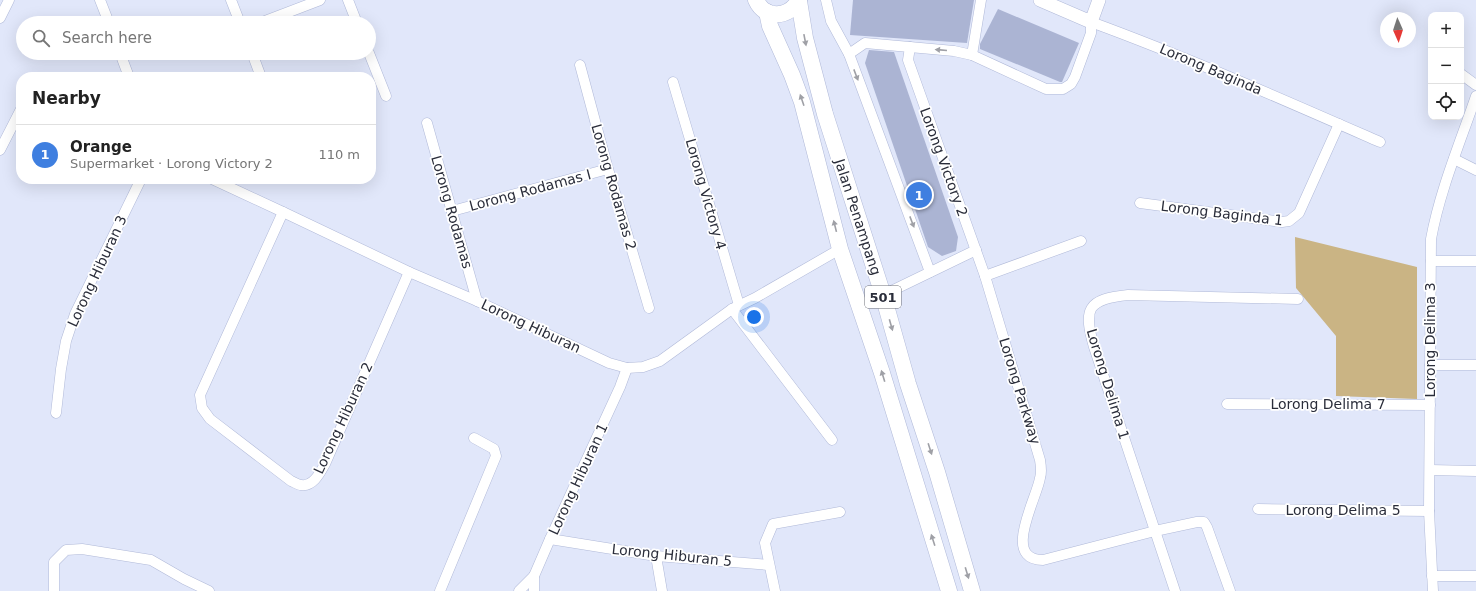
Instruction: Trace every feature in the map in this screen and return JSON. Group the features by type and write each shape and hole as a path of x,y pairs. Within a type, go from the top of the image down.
{"main road":[{"path":"756,0 758,5 767,12 776,14 785,13 793,8 799,1"},
{"name":"Jalan Penampang","path":"799,1 805,38 825,114 883,295 908,384 937,472 972,591"},
{"name":"Jalan Penampang","path":"767,12 770,26 792,75 802,102 840,249 882,373 949,591"},
{"path":"891,403 899,400 903,396 908,384"}],"street":[{"path":"0,18 9,0"},
{"path":"100,0 106,16"},
{"path":"231,0 237,16"},
{"path":"278,16 320,0"},
{"path":"348,0 354,16"},
{"path":"826,0 831,21 848,54 930,272"},
{"path":"972,55 981,0"},
{"name":"Lorong Baginda","path":"1040,0 1091,22 1149,43 1231,76 1380,142"},
{"path":"848,54 865,44 954,51 972,55 1046,89 1063,89 1071,84 1075,77 1090,33 1091,22 1099,0"},
{"name":"Lorong Victory 2","path":"910,47 908,60 985,276"},
{"path":"123,60 127,72"},
{"path":"255,60 259,72"},
{"path":"372,60 386,96"},
{"name":"Lorong Rodamas 2","path":"580,65 608,169 649,308"},
{"path":"1464,76 1476,85"},
{"name":"Lorong Victory 4","path":"674,82 735,307"},
{"name":"Lorong Delima 3","path":"1433,591 1429,511 1431,239 1435,218 1476,96"},
{"path":"0,150 16,119"},
{"name":"Lorong Rodamas","path":"427,123 477,301"},
{"name":"Lorong Baginda 1","path":"1140,203 1282,222 1289,221 1299,213 1339,124"},
{"path":"1454,159 1476,170"},
{"name":"Lorong Rodamas I","path":"452,211 608,169"},
{"name":"Lorong Hiburan 3","path":"56,413 66,341 74,314 139,184"},
{"name":"Lorong Hiburan","path":"223,184 409,272 477,301 609,363 627,368 643,367 660,361 735,307 755,298 840,249"},
{"name":"Lorong Hiburan 2","path":"283,212 200,395 202,408 210,419 291,481 300,485 309,484 319,475 409,272"},
{"path":"985,276 1081,242"},
{"path":"883,295 976,250"},
{"path":"1431,261 1476,261"},
{"name":"Lorong Parkway","path":"985,276 1040,460 1041,477 1024,529 1024,549 1029,556 1036,560 1051,558 1155,531"},
{"name":"Lorong Delima 1","path":"1175,591 1094,347 1088,328 1088,317 1096,304 1111,297 1128,295 1298,299"},
{"path":"735,307 832,440"},
{"path":"1430,365 1476,365"},
{"name":"Lorong Hiburan 1","path":"534,591 534,576 627,368"},
{"name":"Lorong Delima 7","path":"1227,404 1430,405"},
{"path":"440,591 496,456 494,449 474,438"},
{"path":"1430,470 1476,471"},
{"name":"Lorong Delima 5","path":"1258,509 1429,511"},
{"path":"775,591 764,543 773,524 840,512"},
{"path":"1155,531 1197,522 1204,522 1230,591"},
{"name":"Lorong Hiburan 5","path":"550,539 656,556 768,565"},
{"path":"54,591 54,562 66,550 82,549 151,560 184,579 209,591"},
{"path":"656,556 662,591"},
{"path":"519,591 534,576"},
{"path":"1432,576 1476,576"}],"shaded area":[{"path":"1295,237 1417,267 1417,399 1336,396 1336,336 1296,288"}],"building":[{"path":"853,0 974,0 967,43 850,35"},
{"path":"998,9 1079,43 1062,82 980,49 980,44"},
{"path":"869,50 894,52 958,237 956,251 942,256 928,247 865,63"}],"place":[{"name":"Orange","path":"919,195"}]}
